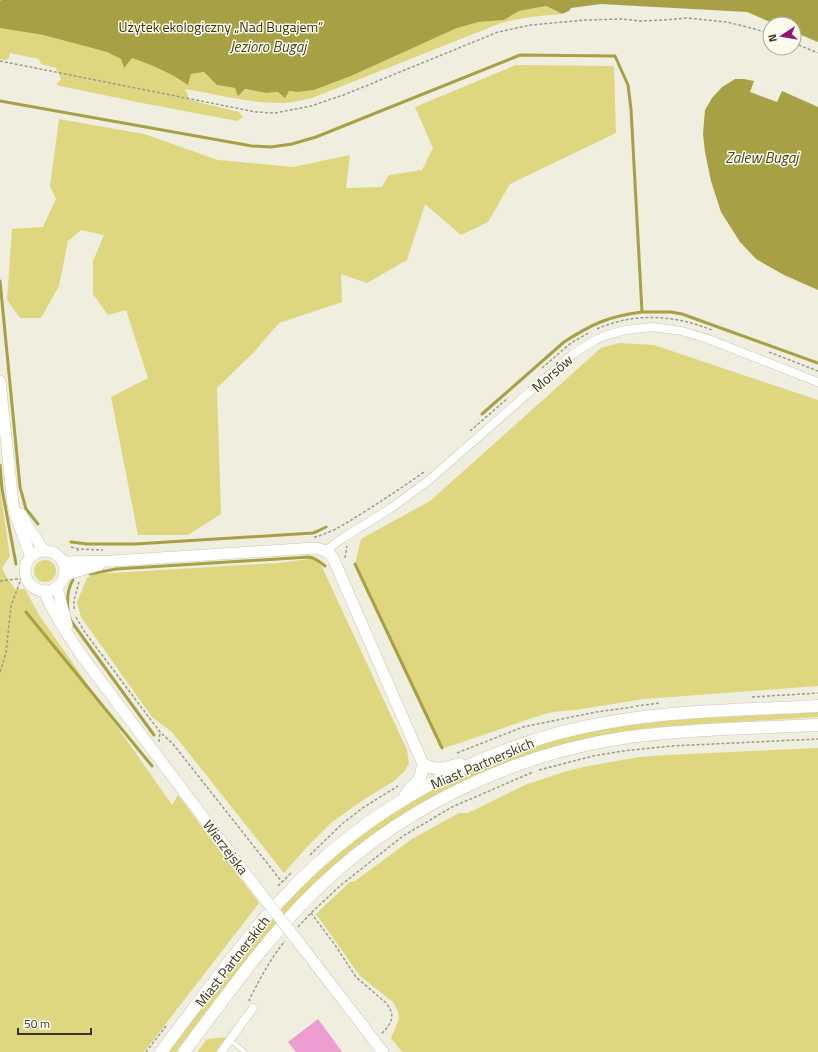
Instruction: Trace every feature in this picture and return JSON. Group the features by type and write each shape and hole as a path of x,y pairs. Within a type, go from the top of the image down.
{"main road":[{"name":"Miast Partnerskich","path":"161,1052 241,947 280,901 311,870 340,844 370,822 399,802 439,780 496,754 538,739 574,729 664,715 818,706"},
{"name":"Miast Partnerskich","path":"184,1052 259,953 308,898 373,842 414,814 448,796 483,779 524,763 577,748 606,742 672,733 818,725"},
{"path":"399,802 419,780 422,774 423,764 436,769 476,762"}],"street":[{"name":"Morsów","path":"325,551 391,508 428,481 573,354 596,340 610,334 626,330 652,327 682,331 708,339 818,382"},
{"path":"0,381 12,491 12,504 14,514 31,557"},
{"path":"12,491 18,509 44,551"},
{"path":"63,562 64,575 61,583 51,590 38,590 24,578 26,567 31,557 34,554 44,551 55,554 63,562 79,566 113,561 315,548 325,551 333,558 423,764"},
{"path":"64,575 79,566"},
{"name":"Wierzejska","path":"57,587 71,640"},
{"name":"Wierzejska","path":"44,591 60,624 128,718 383,1052"},
{"path":"221,1052 253,1008"}],"lane":[{"path":"230,1040 245,1052"}],"path":[{"path":"0,61 256,112 275,113 312,106 388,78 498,32 531,25 585,20 622,19 640,21 686,18 727,22 762,31"},
{"path":"802,46 818,53"},
{"path":"539,371 571,343 598,328 618,321 646,317 667,318 700,325 713,330"},
{"path":"768,352 818,371"},
{"path":"466,435 511,395"},
{"path":"310,538 322,535 338,528 428,469"},
{"path":"71,547 78,549 106,550"},
{"path":"75,611 74,600 80,576 78,549"},
{"path":"0,581 24,578"},
{"path":"0,672 6,653 11,606 24,578"},
{"path":"76,616 84,631 160,732 173,744 282,882 293,872"},
{"path":"159,747 160,732"},
{"path":"297,928 340,885 403,836 452,807 536,771 593,756 631,750 671,746 818,739"},
{"path":"310,855 343,823 364,807 402,784"},
{"path":"311,913 335,945 356,978 390,1008 392,1015 391,1022 379,1036"},
{"path":"253,1008 255,1004 249,1000 265,969 278,949 288,938"}],"shaded area":[{"path":"546,6 562,14 531,17 501,23 312,98 281,103 269,103 185,89 190,100 239,112 243,117 237,121 56,85 61,79 56,68 41,64 39,59 10,53 9,58 5,60 0,59 0,28 43,35 107,52 121,59 124,67 132,58 147,63 188,85 191,74 204,72 217,85 266,93 314,90 351,76 457,28 479,22 504,20 519,11"},
{"path":"516,65 614,66 616,133 510,184 488,222 461,235 425,204 407,260 367,283 341,274 342,302 279,323 254,352 217,388 221,514 188,535 138,535 111,397 148,378 126,310 108,315 93,294 93,261 104,235 81,230 68,241 59,286 41,318 20,318 7,300 12,229 43,227 56,199 50,186 59,119 144,134 218,160 293,167 350,155 346,188 382,187 389,175 422,170 433,148 415,107"},
{"path":"619,343 654,345 818,400 818,686 644,699 575,710 552,712 442,748 355,564 361,539 430,501 601,348"},
{"path":"0,489 10,556 2,568 6,576 15,589 25,589 39,615 172,805 178,795 259,903 144,1052 0,1052"},
{"path":"316,558 322,567 407,750 409,763 404,772 394,781 366,798 332,822 284,873 172,732 152,717 81,617 77,602 87,578 94,574 279,563"},
{"path":"45,560 53,563 56,571 53,579 45,582 37,579 34,571 37,563"},
{"path":"818,712 818,717 649,728 616,733 567,743 530,754 505,763 455,786 324,875 295,903 263,938 176,1052 168,1052 214,990 262,930 312,877 360,836 394,812 440,785 525,750 598,730 692,719"},
{"path":"818,748 818,1052 402,1052 391,1038 399,1019 394,1003 360,976 316,914 350,882 355,881 412,839 459,813 468,813 525,785 567,771 640,757"},
{"path":"229,1037 217,1052 197,1052 207,1039"}],"water":[{"name":"Jezioro Bugaj","path":"818,0 818,42 802,35 802,16 762,16 762,18 747,12 601,4 571,8 569,11 562,14 546,6 519,11 504,20 479,22 457,28 351,76 314,90 298,92 289,91 285,98 278,92 266,93 245,89 238,96 235,88 217,85 204,72 191,74 188,85 147,63 132,58 124,68 121,59 107,52 43,35 0,28 0,1"},
{"name":"Zalew Bugaj","path":"735,79 754,81 750,92 777,102 782,91 818,107 818,290 784,275 756,259 740,242 721,212 711,181 705,152 703,134 705,110 712,98 722,87"}],"building":[{"path":"318,1019 342,1052 296,1052 288,1042"}],"waterway":[{"path":"0,101 252,146 271,147 292,144 316,137 520,55 615,56 628,85 631,109 642,312 671,312 682,314 818,363"},
{"path":"0,281 20,487 26,509 38,524"},
{"path":"482,414 564,342 583,330 601,322 620,316 642,312"},
{"path":"0,465 2,489 16,564"},
{"path":"71,542 87,544 135,544 313,533 326,527"},
{"path":"90,574 116,569 309,557 316,559 325,566"},
{"path":"355,564 442,748"},
{"path":"68,610 68,595 73,580"},
{"path":"26,612 152,766"},
{"path":"70,618 154,735"}],"park label":[{"name":"Użytek ekologiczny „Nad Bugajem”","path":"221,26"}]}
